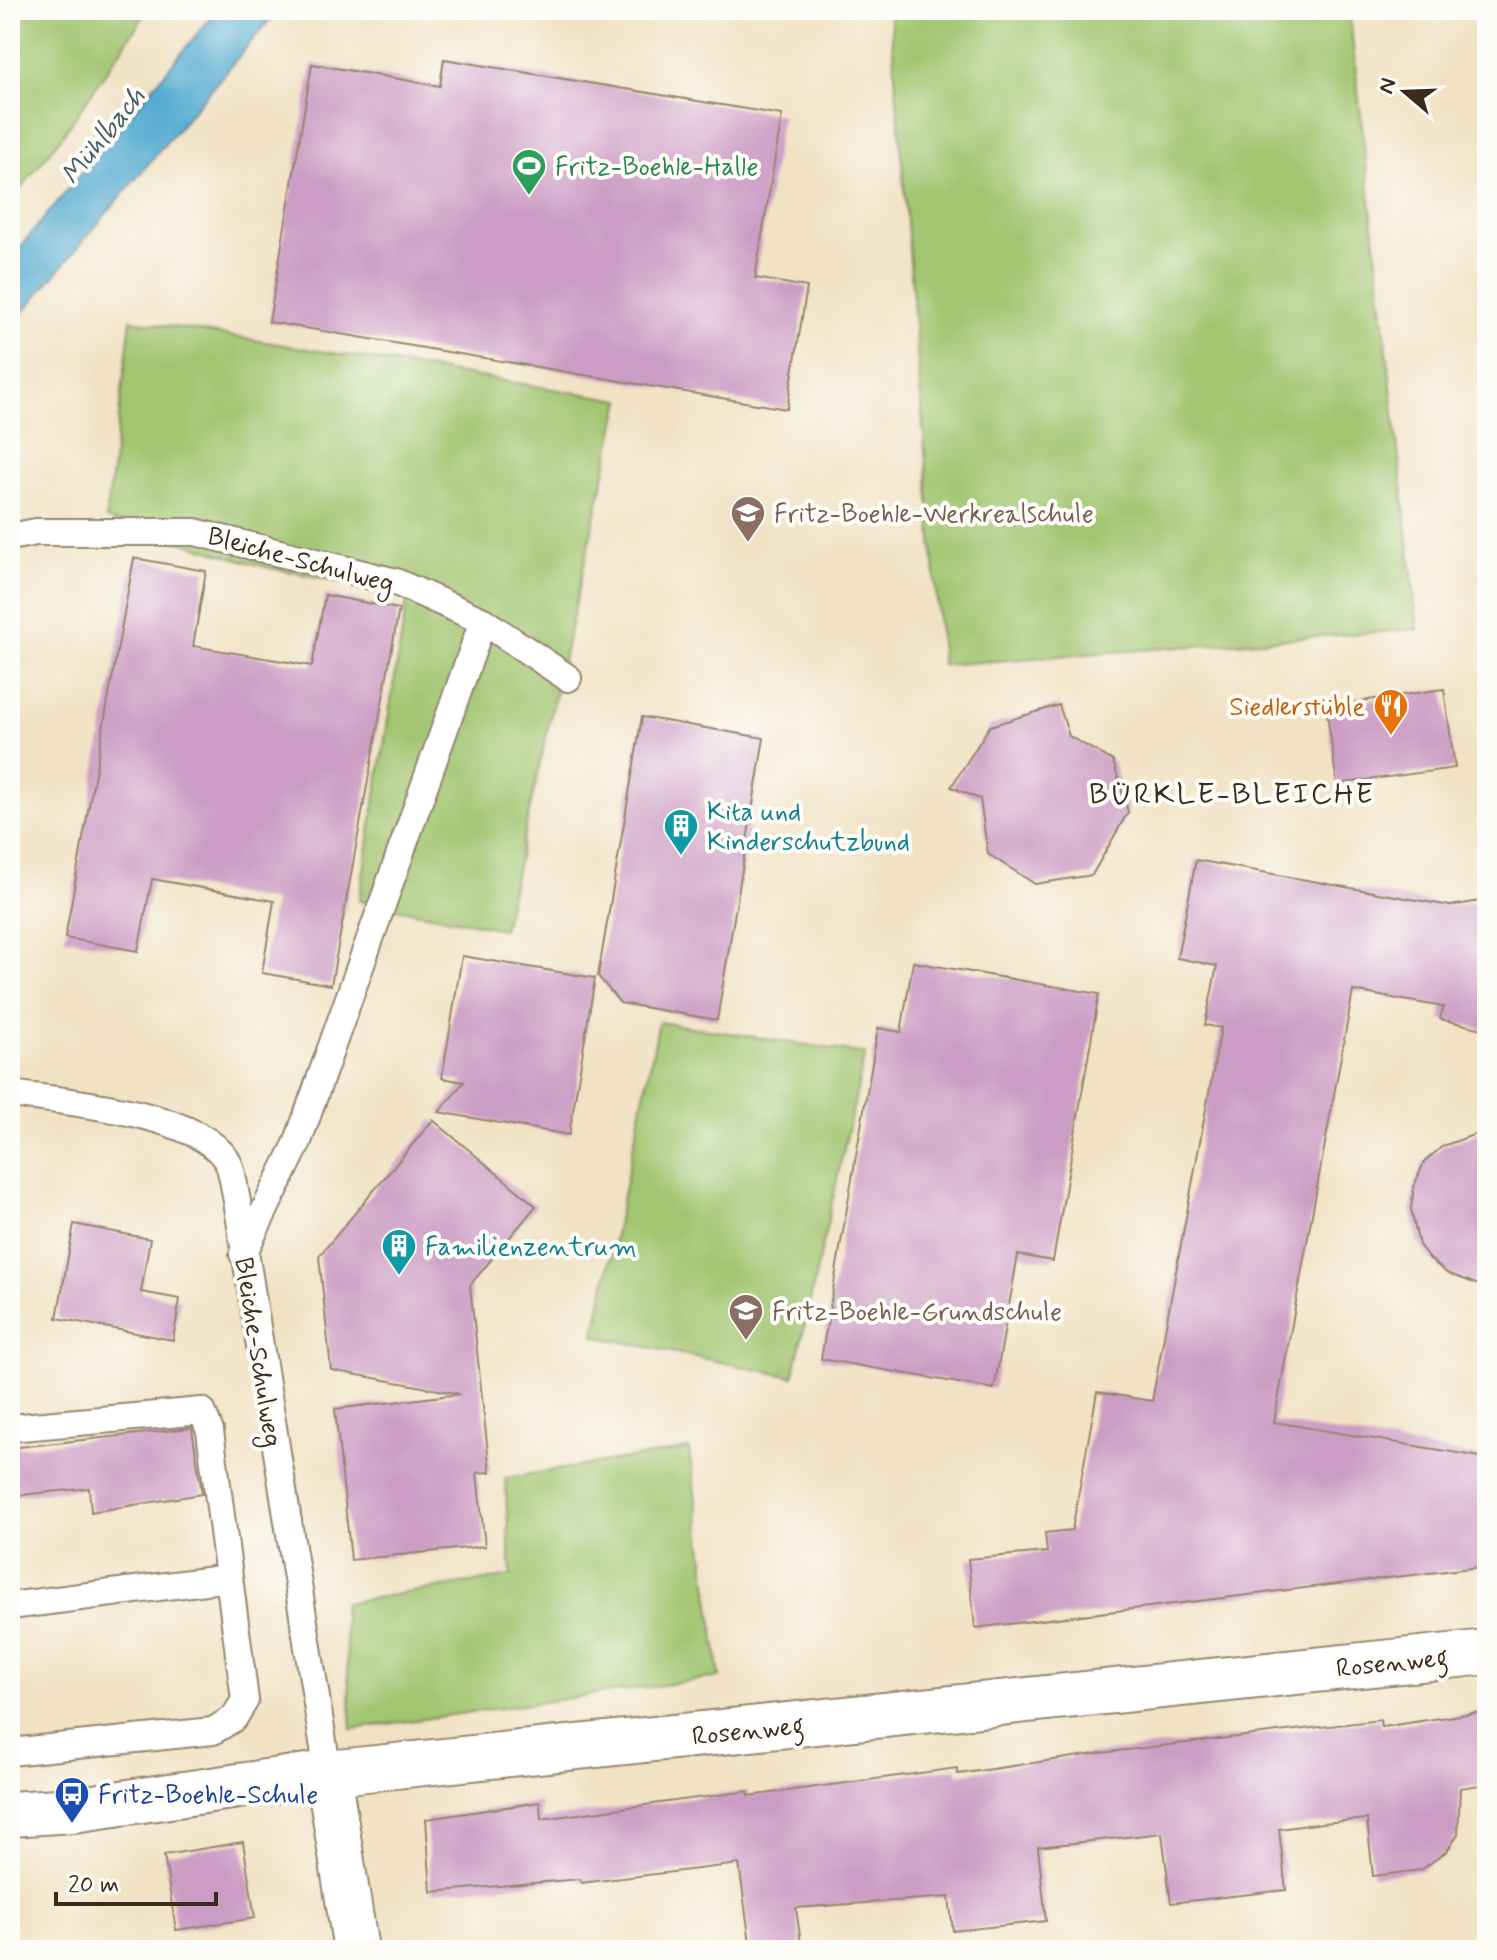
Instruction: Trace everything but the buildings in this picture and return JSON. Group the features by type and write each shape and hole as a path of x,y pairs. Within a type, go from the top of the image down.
{"street":[{"name":"Rosenweg","path":"10,1814 73,1810 328,1773 1487,1652"},
{"path":"328,1773 356,1950"}],"lane":[{"name":"Bleiche-Schulweg","path":"10,537 36,532 195,532 396,582 483,621 568,678"},
{"path":"243,1254 297,1144 483,621"},
{"name":"Bleiche-Schulweg","path":"10,1094 103,1105 196,1132 227,1159 237,1201 243,1254 328,1773"},
{"path":"10,1428 202,1411 210,1431 245,1700 234,1718 213,1731 10,1752"},
{"path":"10,1606 229,1578"}],"green space":[{"path":"10,10 148,10 63,135 10,202"},
{"path":"890,10 1349,10 1418,629 942,665"},
{"path":"131,320 621,400 503,929 359,901 408,595 265,567 106,519"},
{"path":"659,1022 865,1054 793,1377 594,1336"},
{"path":"689,1449 720,1677 352,1729 343,1603 511,1576 505,1478"}],"water":[{"path":"217,10 278,10 10,328 10,259"}],"place":[{"name":"Fritz-Boehle-Halle","path":"529,197"},
{"name":"Fritz-Boehle-Werkrealschule","path":"748,544"},
{"name":"Siedlerstüble","path":"1391,737"},
{"name":"Kita und Kinderschutzbund","path":"681,857"},
{"name":"Familienzentrum","path":"399,1277"},
{"name":"Fritz-Boehle-Grundschule","path":"746,1342"},
{"name":"Fritz-Boehle-Schule","path":"72,1825"}],"district":[{"name":"BÜRKLE-BLEICHE","path":"1232,793"}],"water label":[{"name":"Mühlbach","path":"102,135"}]}
